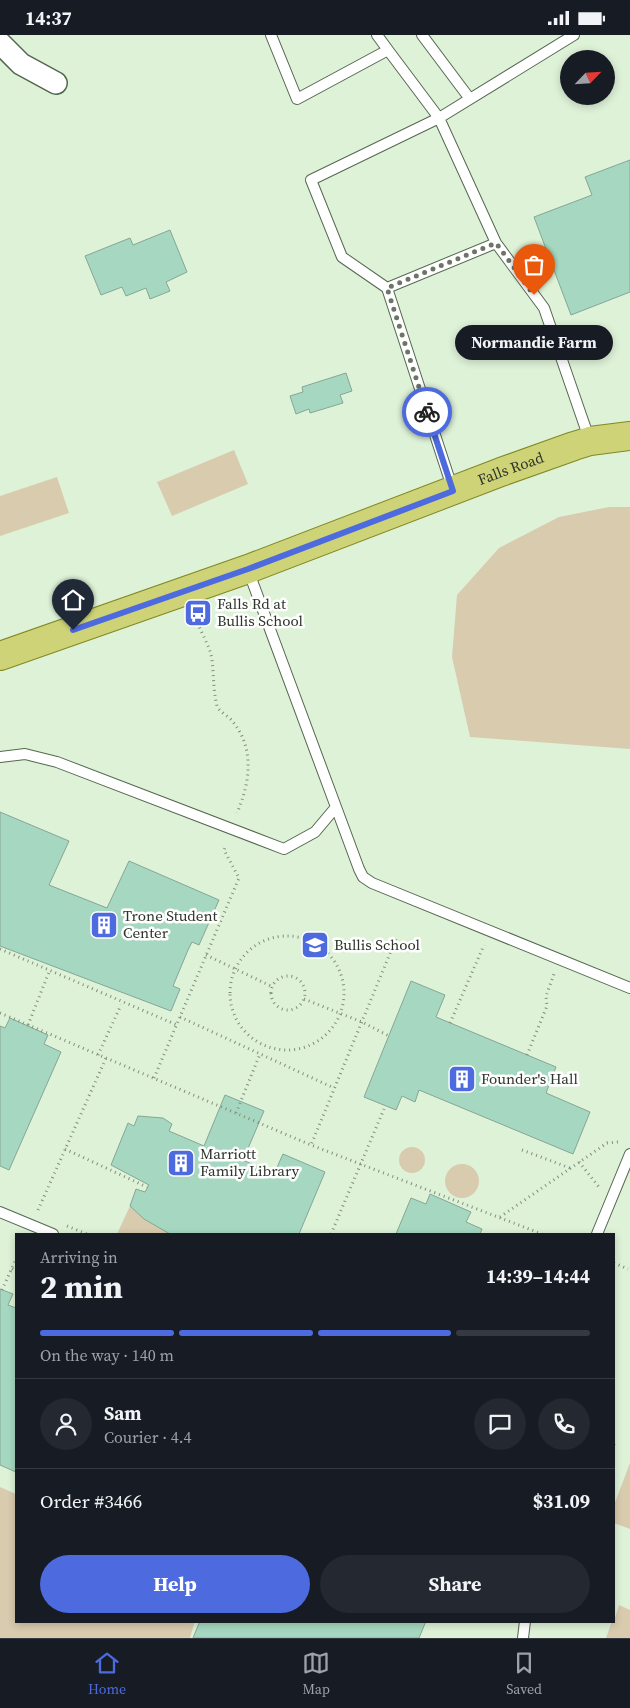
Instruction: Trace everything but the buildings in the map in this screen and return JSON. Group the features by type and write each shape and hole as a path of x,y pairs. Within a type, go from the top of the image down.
{"main road":[{"name":"Falls Road","path":"0,655 248,569 519,465 590,441 630,436"}],"street":[{"path":"0,43 21,64 56,83"}],"lane":[{"path":"271,35 297,99 388,50"},
{"path":"377,35 438,118 496,243 544,308 590,441"},
{"path":"422,35 470,99"},
{"path":"453,491 387,288 342,257 312,180 438,118 574,35"},
{"path":"387,288 496,243"},
{"path":"248,569 363,877 372,883 630,988"},
{"path":"0,757 24,754 57,762 284,849 316,832 336,807"},
{"path":"597,1233 630,1153"},
{"path":"0,1212 51,1233"},
{"path":"523,1638 525,1623"}],"path":[{"path":"154,1078 239,877 224,850 245,795 248,757 245,740 232,721 218,709 213,688 212,658 183,591"},
{"path":"450,1023 490,932"},
{"path":"278,937 296,937 314,943 328,954 339,970 344,989 342,1008 335,1025 321,1039 304,1048 285,1051 266,1046 250,1036 238,1021 232,1005 231,986 236,969 246,953 261,943 278,937"},
{"path":"311,1145 396,939"},
{"path":"0,949 177,1025"},
{"path":"206,955 273,987"},
{"path":"527,1055 547,1006 546,996 560,960"},
{"path":"28,1025 48,972"},
{"path":"285,977 296,978 303,985 305,991 304,999 294,1009 283,1009 274,1003 272,997 273,987 276,982 285,977"},
{"path":"304,999 362,1022 389,1036"},
{"path":"98,1055 121,1005"},
{"path":"0,1013 311,1145 539,1233"},
{"path":"180,1017 334,1088"},
{"path":"236,1113 260,1054"},
{"path":"32,1225 106,1057"},
{"path":"331,1233 384,1109"},
{"path":"499,1218 607,1143 619,1141"},
{"path":"65,1149 148,1187"},
{"path":"522,1150 570,1168"},
{"path":"579,1162 599,1187"},
{"path":"2,1290 15,1262"},
{"path":"615,1263 628,1269"}],"shaded area":[{"path":"234,450 248,484 172,516 157,482"},
{"path":"57,477 69,513 0,536 0,496"},
{"path":"609,507 630,507 630,749 470,737 452,657 457,595 499,548 559,517"},
{"path":"412,1147 421,1151 425,1160 421,1169 412,1173 403,1169 399,1160 403,1151"},
{"path":"462,1164 474,1169 479,1181 474,1193 462,1198 450,1193 445,1181 450,1169"},
{"path":"130,1206 144,1219 168,1233 117,1233"},
{"path":"630,1463 630,1529 615,1523 615,1502"},
{"path":"0,1487 15,1494 15,1623 194,1623 190,1638 0,1638"},
{"path":"619,1605 630,1610 630,1638 606,1638 611,1623 615,1623"}],"way so far":[{"path":"427,412 387,288 496,243 534,295"}],"place":[{"name":"Normandie Farm","path":"534,295"},
{"name":"Falls Rd at Bullis School","path":"198,613"},
{"name":"Trone Student Center","path":"104,925"},
{"name":"Bullis School","path":"315,945"},
{"name":"Founder's Hall","path":"462,1079"},
{"name":"Marriott Family Library","path":"181,1163"}],"route":[{"path":"73,630 248,569 453,491 427,412"}]}
